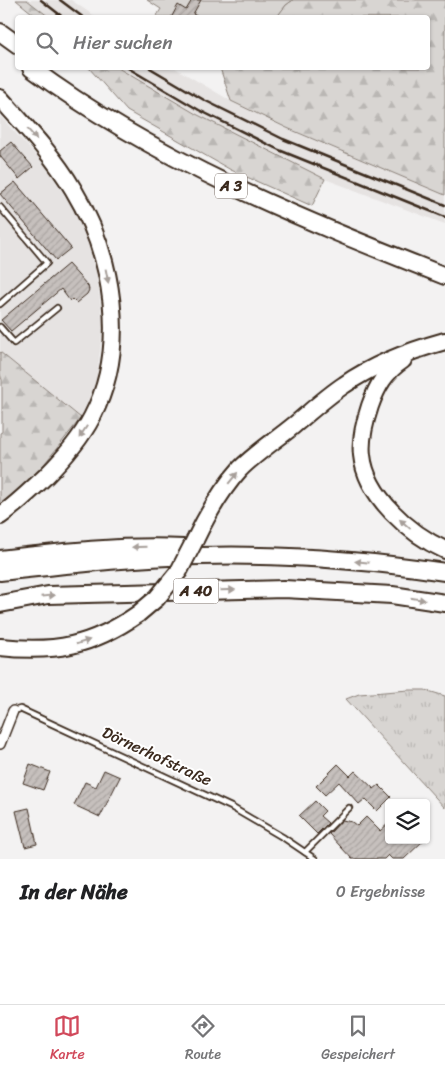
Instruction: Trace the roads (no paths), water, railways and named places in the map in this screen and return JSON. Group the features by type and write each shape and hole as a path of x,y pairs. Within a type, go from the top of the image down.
{"highway":[{"path":"0,32 15,43"},
{"path":"0,44 15,55"},
{"name":"A 3","path":"35,70 98,114 149,144 213,177 331,231 445,276"},
{"name":"A 3","path":"49,70 155,138 216,170 338,225 445,268"},
{"path":"0,98 58,165 74,190 91,223 107,272 113,332 107,379 98,405 84,430 55,467 13,507 0,516"},
{"path":"0,647 47,650 72,646 106,634 121,626 157,598 179,571 195,540 202,518 240,469 319,403 345,384 381,370 407,353 444,344"},
{"path":"381,370 364,426 362,455 366,473 384,501 400,520 427,542 445,550"},
{"path":"0,559 82,549 152,546 253,551 292,558"},
{"name":"A 40","path":"0,572 90,562 200,556 292,558 357,562 445,572"},
{"name":"A 40","path":"0,604 48,595 284,589 392,595 445,603"}],"street":[{"name":"Dörnerhofstraße","path":"0,744 13,711"}],"lane":[{"path":"0,207 47,263 0,302"},
{"path":"0,327 14,343 57,308"},
{"name":"Dörnerhofstraße","path":"13,711 20,709 231,807 315,859"},
{"path":"305,852 349,808"}],"railway":[{"path":"41,0 60,15"},
{"path":"60,0 80,15"},
{"path":"131,70 199,110 279,150 445,217"},
{"path":"153,70 204,100 283,139 445,205"}]}
